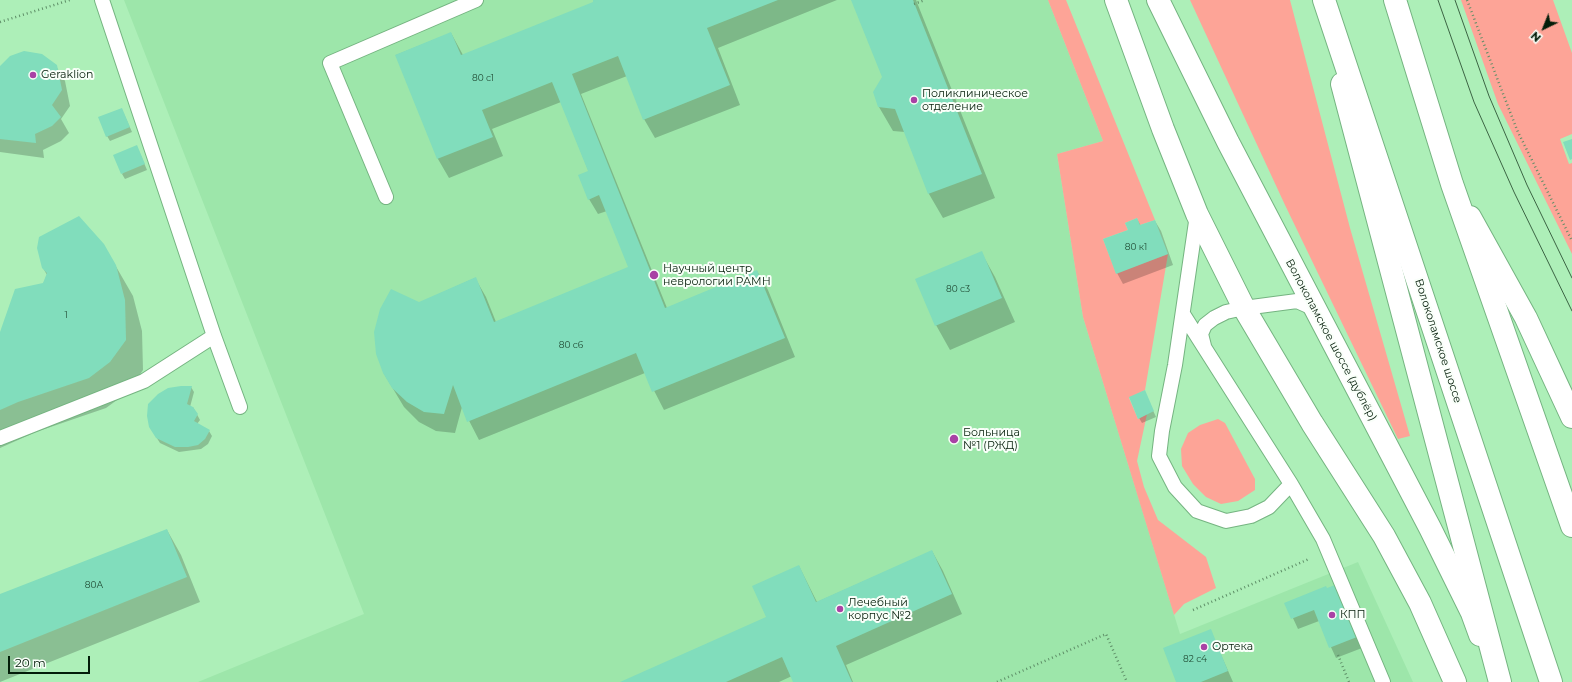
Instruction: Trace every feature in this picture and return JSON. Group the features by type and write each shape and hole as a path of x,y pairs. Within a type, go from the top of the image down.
{"main road":[{"path":"1116,0 1162,128 1197,214 1244,308 1312,424 1384,536 1420,603 1455,682"},
{"name":"Волоколамское шоссе (дублёр)","path":"1158,0 1315,309 1430,528 1472,613 1500,682"},
{"path":"1320,0 1500,682"},
{"name":"Волоколамское шоссе","path":"1324,0 1550,682"},
{"path":"1395,0 1452,184 1572,526"},
{"path":"1452,184 1526,318 1572,417"}],"lane":[{"path":"102,0 214,336 240,407"},
{"path":"386,198 330,63 476,0"},
{"path":"1197,214 1183,314 1160,456 1175,487 1197,511 1226,521 1251,516 1269,507 1291,484"},
{"path":"1205,350 1201,334 1205,325 1220,315 1244,308 1297,301 1315,309"},
{"path":"1183,314 1291,484 1323,538 1383,682"},
{"path":"0,438 144,381 214,336"}],"path":[{"path":"0,22 70,0"},
{"path":"914,4 925,0"},
{"path":"1467,0 1517,130 1572,241"},
{"path":"997,682 1106,634 1127,682"},
{"path":"1338,655 1349,682"}],"shaded area":[{"name":"Научный центр неврологии РАМН","path":"124,0 1048,0 1103,141 1057,154 1083,317 1180,634 1358,562 1413,682 198,682 364,614"},
{"path":"1048,0 1066,0 1155,220 1140,225 1137,218 1125,223 1128,230 1103,239 1116,273 1168,254 1145,390 1129,398 1138,419 1147,414 1137,461 1144,487 1158,520 1206,557 1216,588 1184,604 1174,615 1083,317 1057,154 1103,141"},
{"path":"1190,0 1290,0 1350,228 1410,436 1398,439 1285,205"},
{"path":"1461,0 1553,0 1572,53 1572,134 1560,139 1569,164 1572,163 1572,254 1498,104"},
{"path":"1218,419 1225,423 1255,479 1255,490 1238,501 1221,504 1206,497 1193,484 1182,466 1181,449 1188,433 1200,425"}],"building":[{"path":"593,0 778,0 707,28 730,85 643,120 618,56 572,74 665,308 757,270 785,338 652,392 636,353 467,422 453,385 444,414 424,412 407,402 392,388 383,373 376,354 374,332 380,309 391,289 419,302 476,277 494,322 628,267 599,195 588,200 578,175 588,171 552,82 482,110 493,137 437,159 395,55 451,32 461,55 593,2"},
{"name":"Поликлиническое отделение","path":"851,0 913,0 982,174 928,194 895,109 878,107 873,92 882,77"},
{"path":"24,51 42,54 57,65 62,90 52,105 61,117 52,126 35,134 36,143 0,139 0,66 10,56"},
{"path":"122,108 130,127 106,137 98,117"},
{"path":"1572,139 1572,159 1570,160 1563,142"},
{"path":"137,145 145,164 121,174 113,155"},
{"path":"79,216 104,244 116,265 125,300 126,340 110,362 89,378 18,402 0,410 0,332 15,289 43,283 47,273 42,268 37,248 39,237"},
{"path":"1137,218 1140,225 1155,220 1168,254 1116,274 1103,239 1128,230 1125,223"},
{"path":"982,251 1002,298 935,326 915,279"},
{"path":"192,386 187,404 193,407 198,414 194,421 210,430 205,439 198,445 188,447 175,447 156,438 149,427 147,416 148,404 158,394 168,388"},
{"path":"1145,390 1154,411 1138,419 1129,397"},
{"path":"167,529 187,577 0,652 0,594"},
{"name":"Лечебный корпус №2","path":"932,550 952,594 836,646 852,682 793,682 782,657 726,682 620,682 766,617 752,586 799,565 816,602"},
{"name":"КПП","path":"1335,585 1357,637 1329,648 1314,610 1291,619 1284,603 1326,586 1327,588"},
{"path":"1211,629 1228,671 1201,682 1176,682 1163,648"}],"tram line":[{"path":"1438,0 1474,102 1514,192 1572,311"},
{"path":"1455,0 1489,96 1527,185 1572,278"}],"place":[{"name":"Geraklion","path":"33,75"},
{"name":"Поликлиническое отделение","path":"914,100"},
{"name":"Научный центр неврологии РАМН","path":"654,275"},
{"name":"Больница №1 (РЖД)","path":"954,439"},
{"name":"Лечебный корпус №2","path":"840,609"},
{"name":"КПП","path":"1332,615"},
{"name":"Ортека","path":"1204,647"}]}
